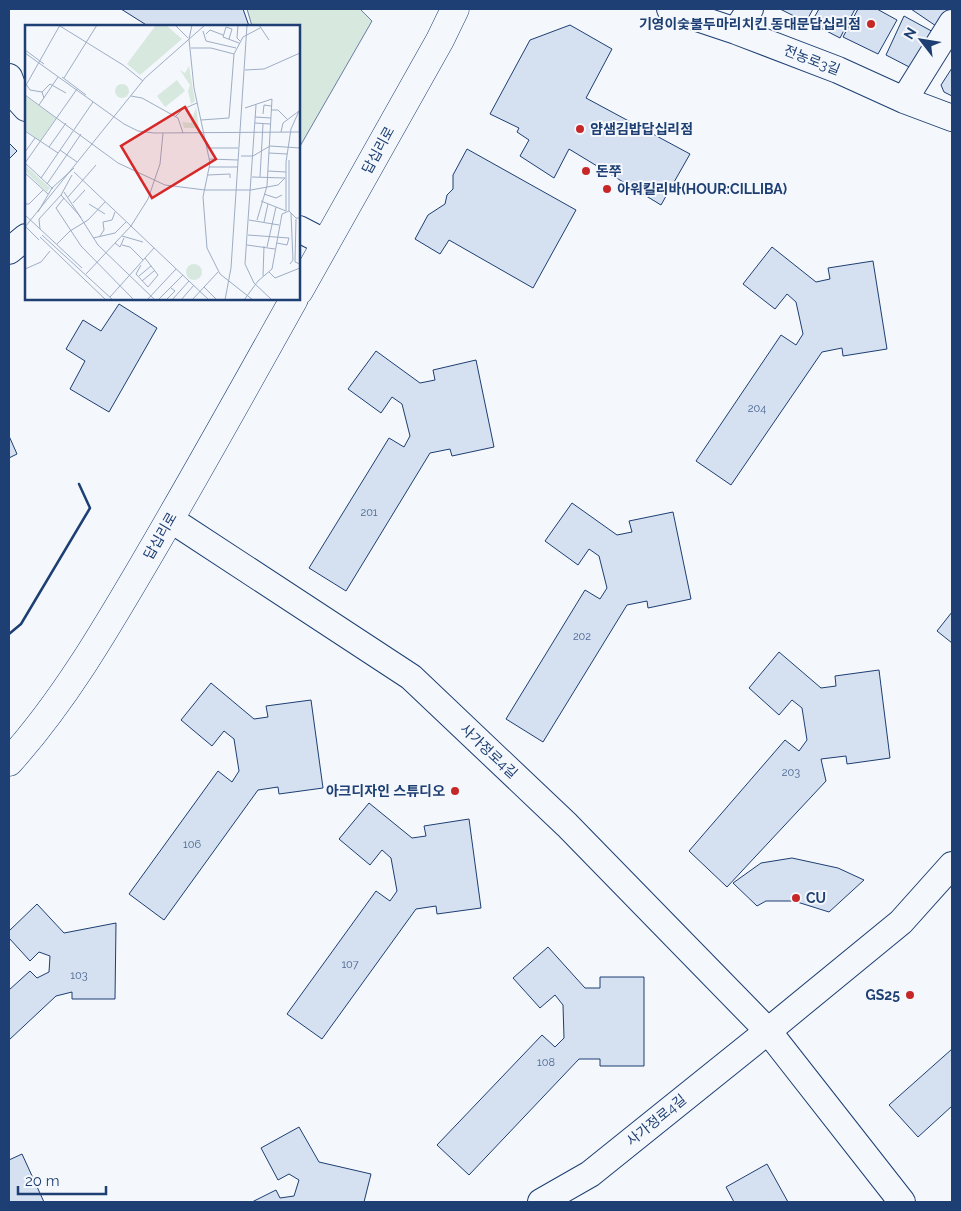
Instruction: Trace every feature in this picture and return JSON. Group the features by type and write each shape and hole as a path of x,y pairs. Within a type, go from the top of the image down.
{"main road":[{"name":"답십리로","path":"300,289 440,40 455,9"},
{"name":"답십리로","path":"9,762 34,734 96,645 170,519 293,300"}],"street":[{"name":"전농로3길","path":"670,9 736,31 838,70 904,100 952,118"},
{"path":"736,31 750,9"},
{"path":"904,100 952,23"},
{"path":"9,78 17,98 25,107"},
{"path":"300,230 326,243"},
{"path":"9,251 25,238"},
{"name":"사가정로4길","path":"170,519 411,677 567,825 768,1031 902,1202"},
{"name":"사가정로4길","path":"540,1202 590,1174 901,922 952,864"}],"shaded area":[{"path":"247,9 360,9 372,21 300,146 300,25 252,25"}],"building":[{"path":"121,9 243,9 249,25 146,25"},
{"path":"780,9 813,9 806,22"},
{"path":"819,9 855,9 840,38 811,23"},
{"path":"858,9 877,9 897,20 878,54 843,37"},
{"path":"911,9 950,9 939,28"},
{"path":"904,16 937,34 915,70 886,55"},
{"path":"570,25 612,49 586,98 690,154 661,205 569,149 554,178 520,156 529,140 517,132 519,128 490,114 530,40"},
{"path":"952,68 952,96 944,92 941,85"},
{"path":"9,143 17,151 9,159"},
{"path":"467,149 576,210 533,288 449,240 440,254 415,239 428,215 445,204 447,195 453,189 453,175"},
{"path":"772,247 816,282 830,279 828,268 873,261 887,349 843,356 842,348 822,352 731,485 696,461 781,335 796,345 803,334 796,302 787,294 775,309 743,284"},
{"path":"119,304 157,328 109,412 70,389 85,361 66,349 83,320 101,331"},
{"path":"376,351 420,383 435,380 433,370 476,360 494,447 452,456 450,449 430,453 346,591 309,568 389,438 404,447 410,436 402,404 392,397 381,413 348,389"},
{"path":"9,436 17,454 9,458"},
{"path":"572,503 617,535 632,532 629,521 673,512 691,599 648,608 647,601 627,605 543,742 506,719 585,590 600,599 607,588 599,556 589,549 578,565 545,541"},
{"path":"952,612 952,643 937,631"},
{"path":"779,652 821,688 836,686 835,676 879,670 890,758 847,764 846,756 821,759 826,781 727,887 689,851 785,740 799,751 807,740 802,708 792,700 779,715 749,688"},
{"path":"211,683 254,719 268,717 266,706 311,700 323,788 279,794 278,787 258,790 164,920 129,894 218,771 232,782 239,771 234,739 224,731 212,746 181,720"},
{"path":"369,803 412,838 426,836 424,826 469,819 481,908 437,914 436,906 416,909 322,1039 287,1014 376,891 390,901 397,891 391,858 382,850 370,865 339,839"},
{"path":"792,858 838,868 864,880 829,912 794,901 766,901 757,906 733,883 761,863"},
{"path":"37,904 64,933 116,923 115,999 72,999 72,992 56,996 9,1040 9,990 30,971 37,978 49,972 50,956 39,952 30,961 9,938 9,931"},
{"path":"548,947 585,988 600,988 600,977 644,977 644,1066 600,1066 600,1059 579,1059 469,1175 437,1145 542,1035 555,1047 564,1038 563,1005 555,995 540,1008 513,978"},
{"path":"952,1049 952,1106 918,1137 889,1105"},
{"path":"299,1127 319,1162 371,1174 364,1202 252,1202 276,1190 280,1198 294,1196 299,1180 289,1174 278,1180 261,1148"},
{"path":"22,1154 44,1202 9,1202 9,1160"},
{"path":"767,1164 788,1202 734,1202 726,1187"}],"wall":[{"path":"9,634 21,624 90,508 79,484"}],"place":[{"name":"기영이숯불두마리치킨 동대문답십리점","path":"871,24"},
{"name":"얌샘김밥답십리점","path":"580,129"},
{"name":"돈쭈","path":"586,171"},
{"name":"아워킬리바(HOUR:CILLIBA)","path":"607,189"},
{"name":"아크디자인 스튜디오","path":"455,791"},
{"name":"CU","path":"796,898"},
{"name":"GS25","path":"910,995"}]}
